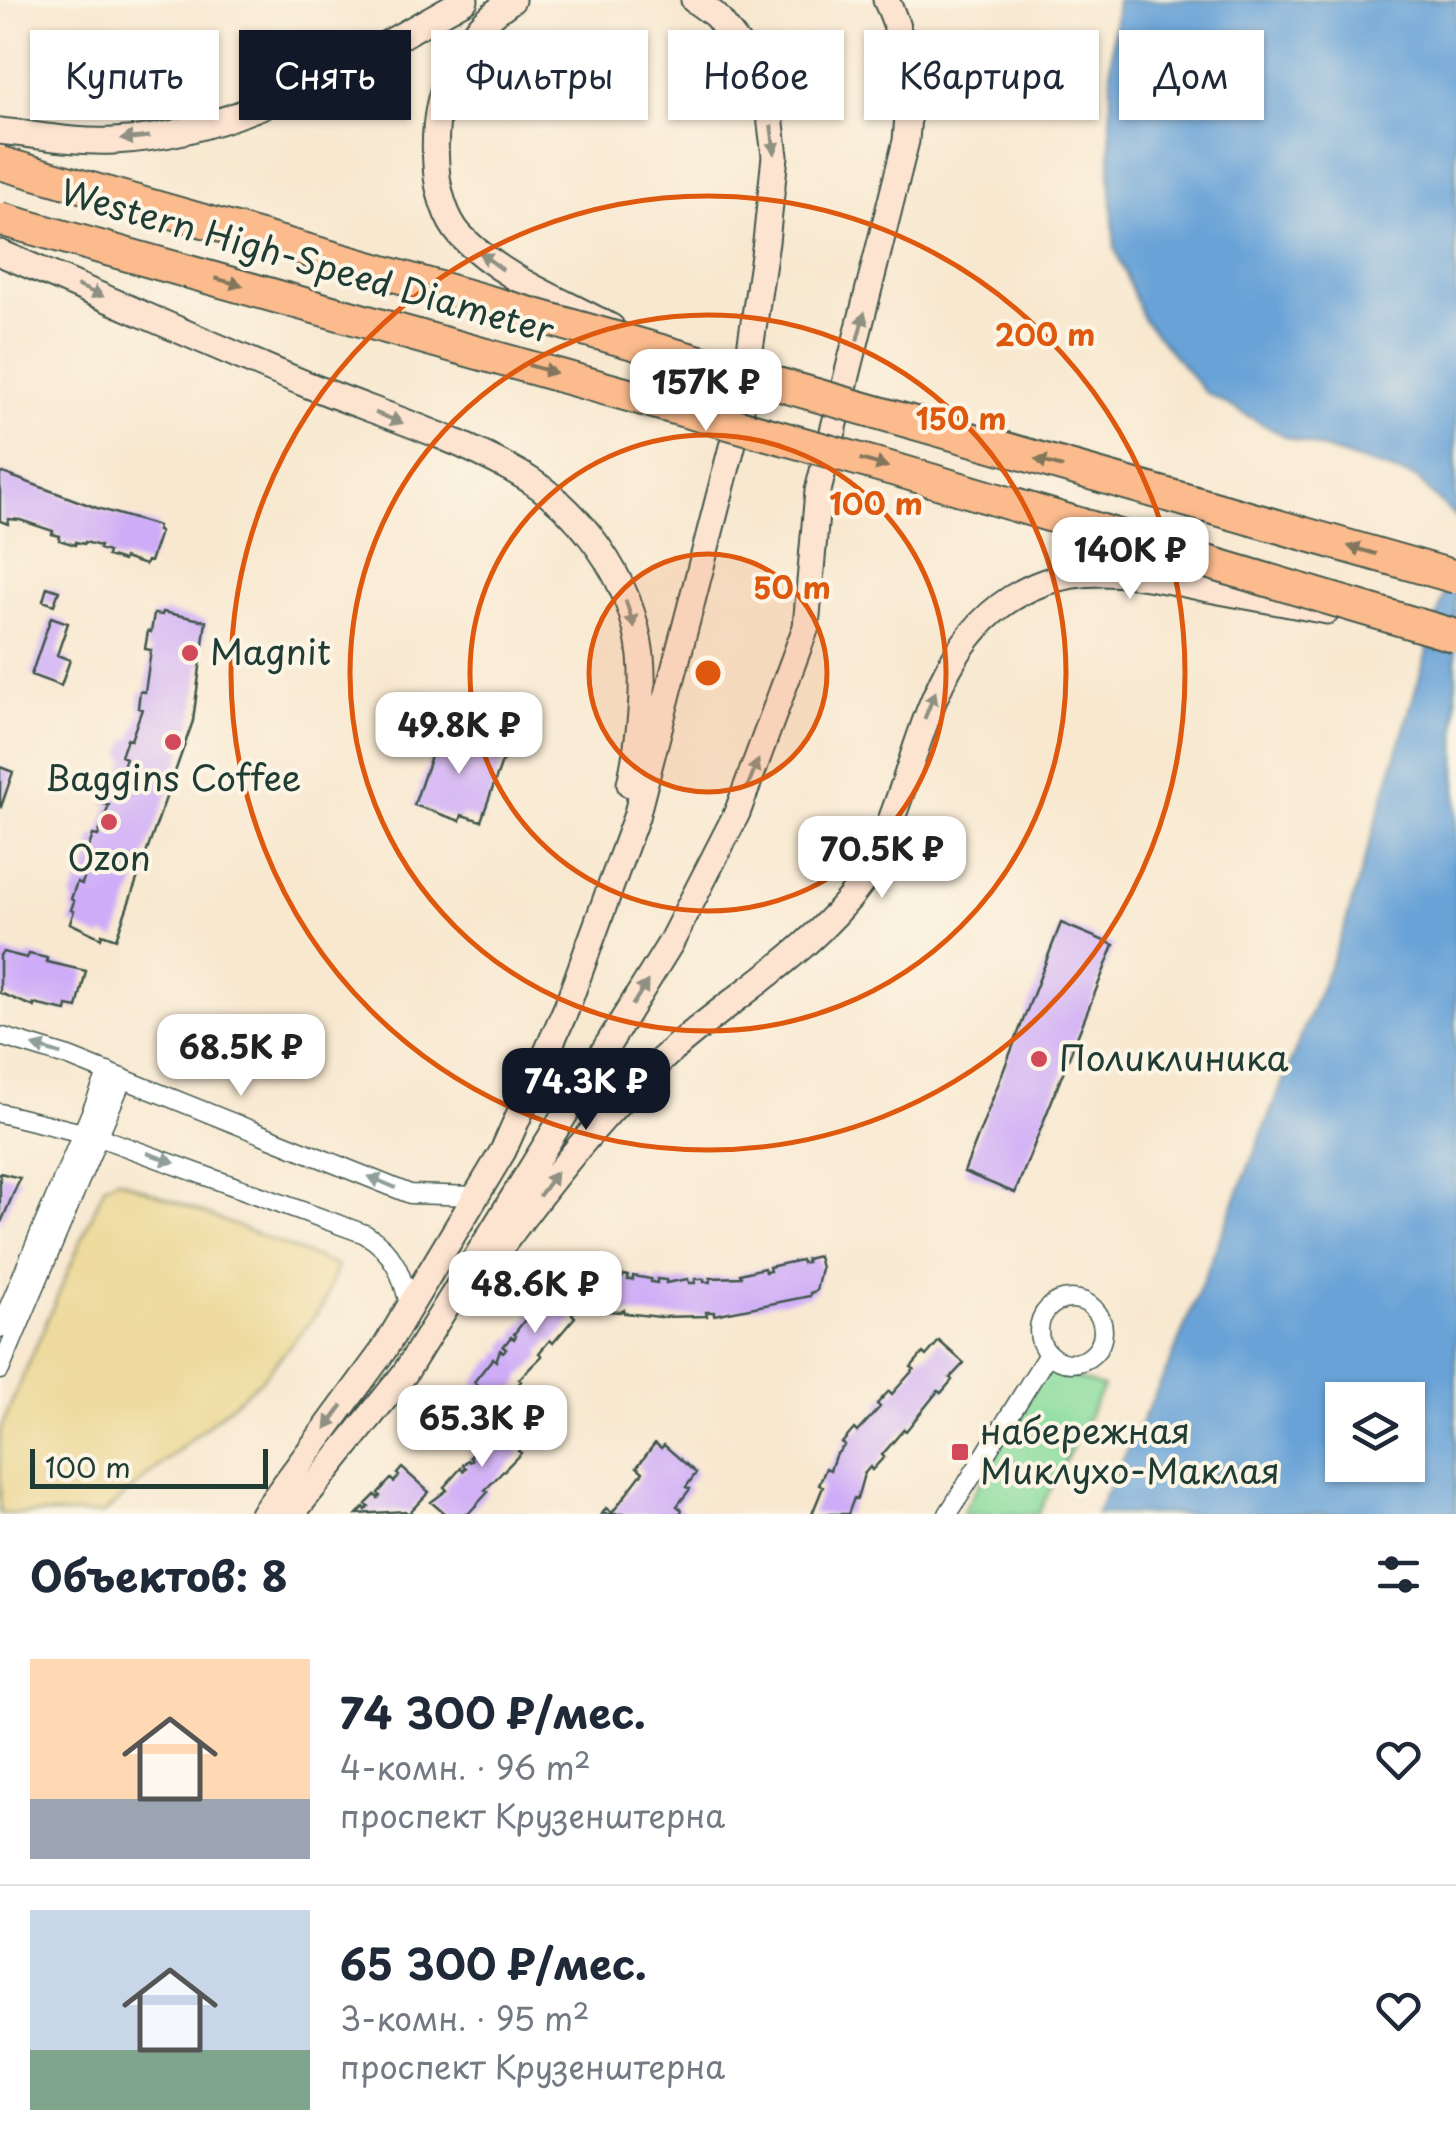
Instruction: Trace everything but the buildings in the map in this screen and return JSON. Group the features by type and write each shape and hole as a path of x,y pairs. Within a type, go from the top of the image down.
{"highway":[{"name":"Western High-Speed Diameter","path":"0,162 1456,577"},
{"name":"Western High-Speed Diameter","path":"0,219 926,478 1453,635"}],"main road":[{"path":"0,131 111,141 211,124 263,106 465,0"},
{"path":"512,0 476,30 455,58 441,90 433,131 437,181 445,207 457,232 486,259 534,290 571,305 638,342"},
{"path":"263,1514 383,1351 503,1151 566,1008 636,818 740,416 775,156 769,108 753,63 715,16 694,0"},
{"path":"405,1373 670,944 737,813 806,628 818,490 906,141 908,82 903,49 886,0"},
{"path":"0,253 514,470 572,514 603,552 622,591 637,638 641,717 624,815 566,1008"},
{"path":"292,1514 405,1373 568,1156 626,1092 674,1048 794,956 830,922 864,880 902,798 916,744 942,677 988,617 1044,582 1123,572 1453,635"}],"street":[{"path":"0,1036 115,1075 410,1194 477,1196"},
{"path":"0,1370 115,1075"},
{"path":"0,1112 91,1134 365,1234 387,1249 402,1273 410,1308"},
{"path":"0,1328 91,1134"},
{"path":"948,1514 1048,1354"}],"green space":[{"path":"1046,1368 1103,1387 1038,1514 962,1514"}],"sand":[{"path":"118,1179 337,1266 323,1306 260,1381 103,1514 0,1514 0,1430 105,1185"}],"water":[{"path":"1117,0 1456,0 1456,518 1416,478 1286,437 1205,392 1143,319 1115,248 1110,178 1111,60"},
{"path":"1456,555 1456,1514 1096,1514 1168,1368 1344,929"}],"place":[{"name":"Magnit","path":"190,653"},
{"name":"Baggins Coffee","path":"173,742"},
{"name":"Ozon","path":"109,822"},
{"name":"Поликлиника","path":"1039,1059"},
{"name":"набережная Миклухо-Маклая","path":"960,1452"}]}
